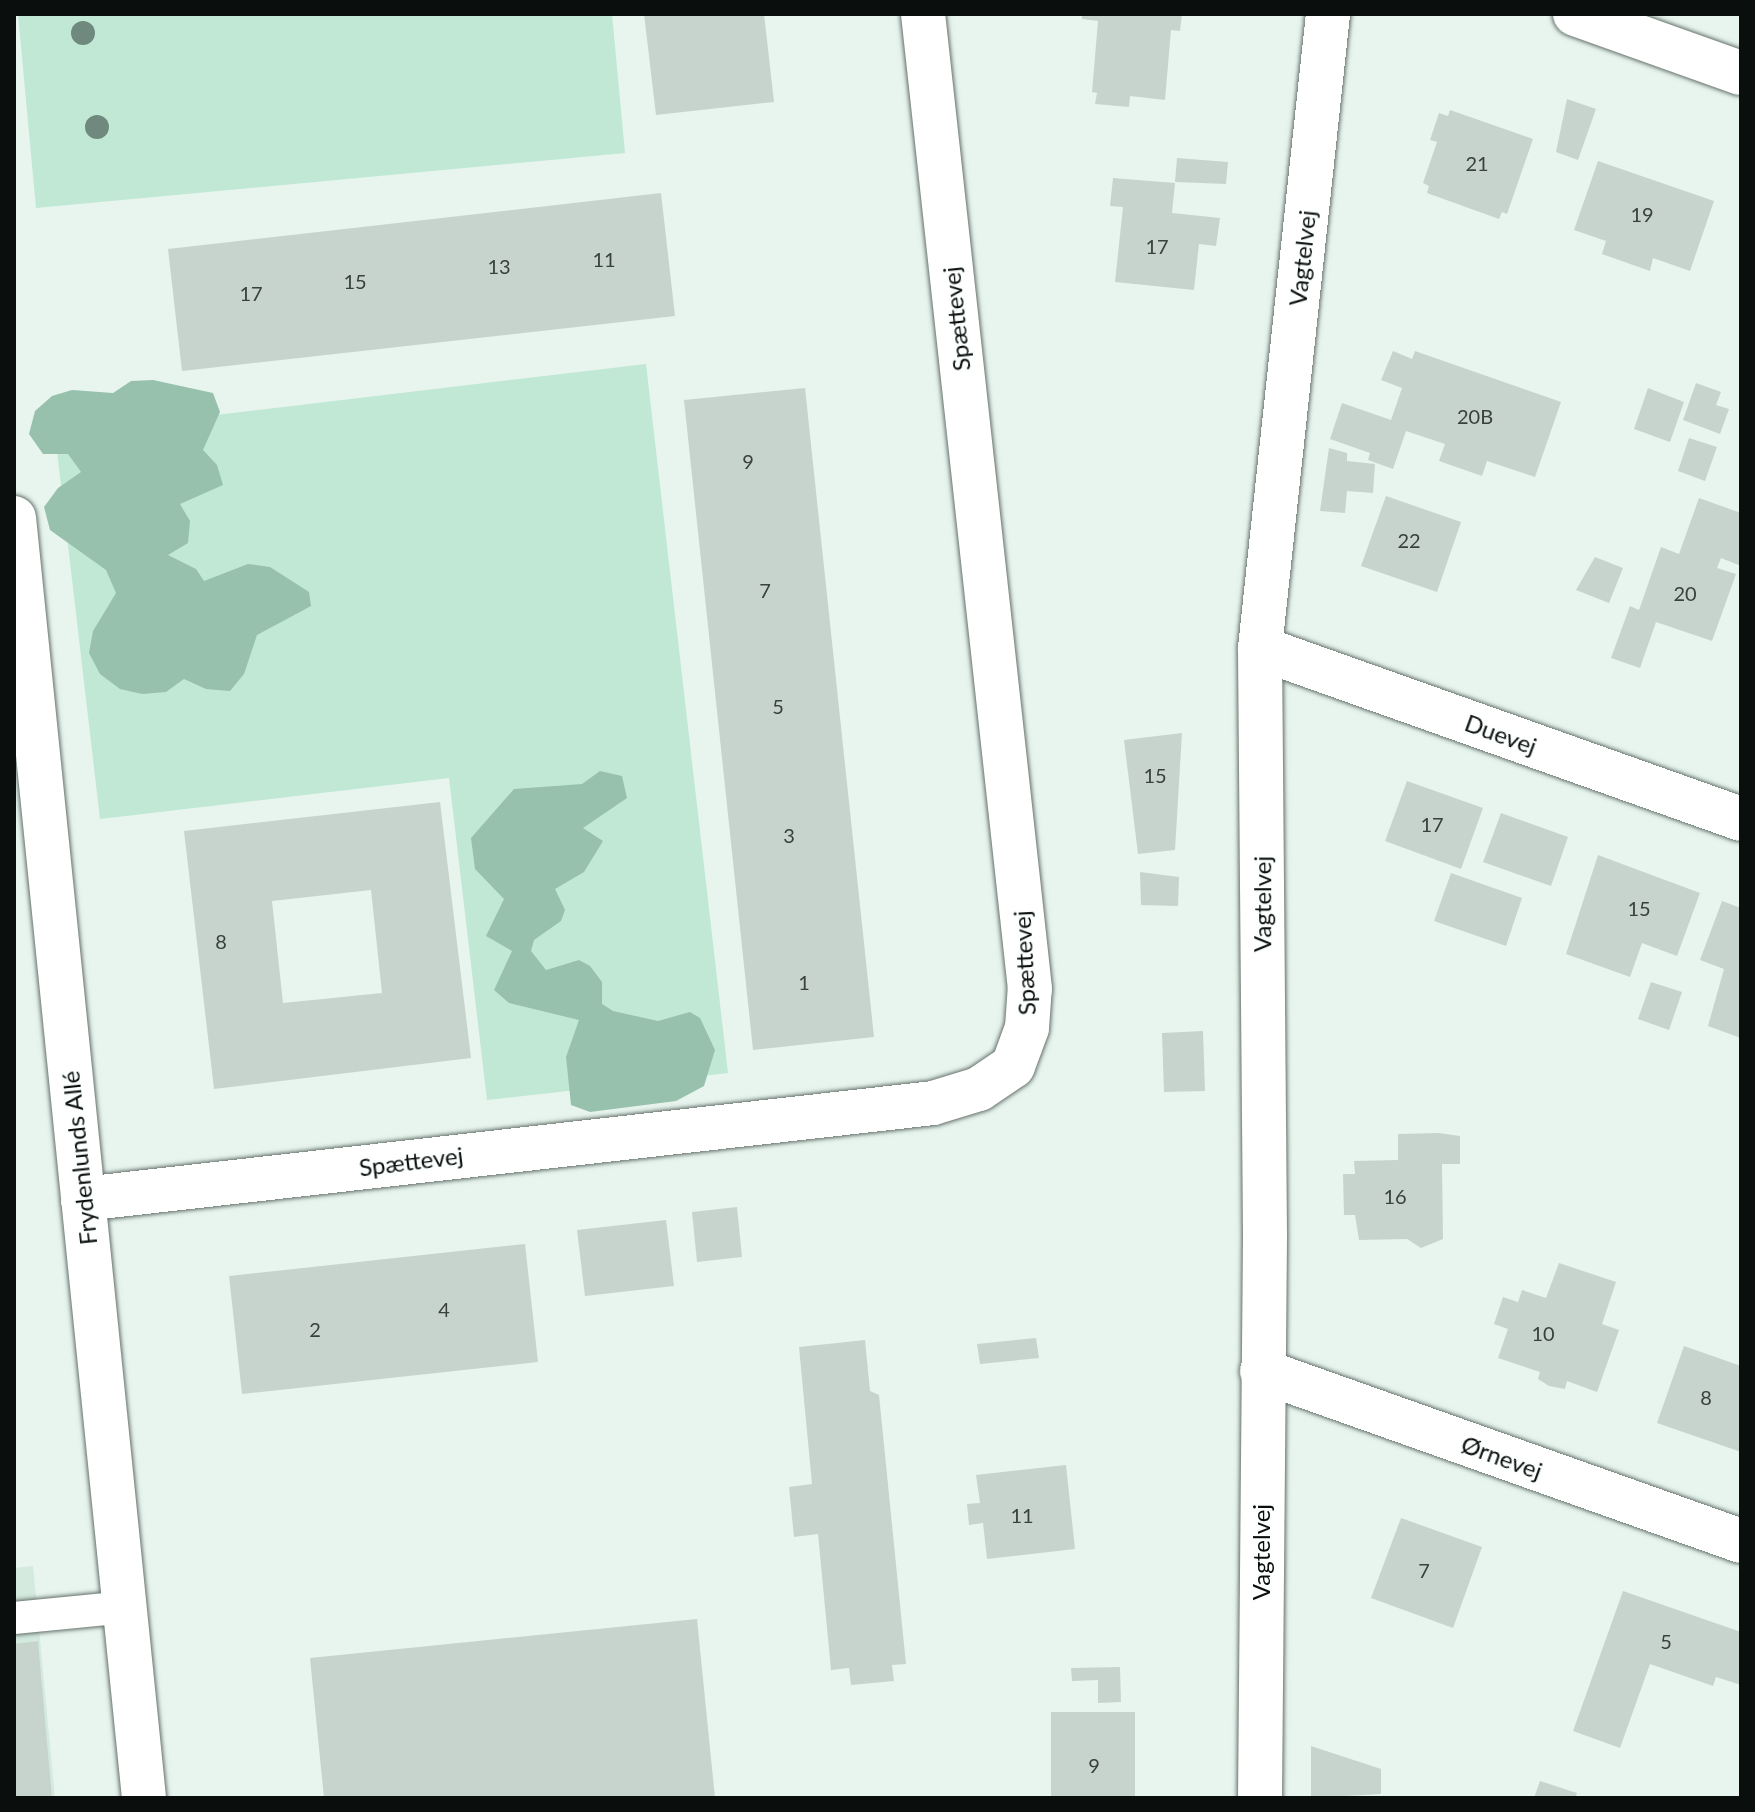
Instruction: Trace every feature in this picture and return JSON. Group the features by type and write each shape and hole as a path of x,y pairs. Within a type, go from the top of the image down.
{"street":[{"name":"Spættevej","path":"83,1199 933,1103 979,1089 1013,1066 1027,1028 1030,989 923,14"},
{"name":"Vagtelvej","path":"1260,1798 1260,648 1328,14"},
{"path":"1575,14 1741,73"},
{"name":"Frydenlunds Allé","path":"14,518 144,1798"},
{"name":"Duevej","path":"1260,648 1741,819"},
{"name":"Ørnevej","path":"1262,1371 1741,1541"}],"lane":[{"path":"14,1618 126,1607"}],"shaded area":[{"path":"33,1566 55,1798 14,1798 14,1568"}],"green space":[{"path":"18,14 612,14 625,153 36,208"},
{"path":"646,364 728,1073 487,1100 449,778 100,819 55,434"},
{"path":"153,380 213,393 220,412 203,450 217,465 223,485 180,504 190,521 188,543 168,555 196,569 204,581 248,564 270,567 309,592 311,606 257,635 244,674 230,691 206,689 184,679 166,692 142,694 120,689 100,674 89,653 93,631 116,593 106,570 50,530 44,507 58,488 81,472 68,454 43,454 29,434 35,411 52,396 72,390 113,393 131,381"},
{"path":"600,771 622,776 627,798 583,828 603,841 584,872 555,889 565,910 561,921 534,940 531,951 546,970 579,960 590,966 602,982 602,1004 613,1011 658,1021 690,1012 700,1018 715,1050 704,1086 676,1101 590,1112 571,1105 566,1057 579,1020 509,1003 494,990 512,951 486,936 504,899 475,869 471,838 514,789 582,784"}],"building":[{"path":"644,14 764,14 774,102 656,115"},
{"path":"1082,14 1182,14 1180,31 1171,30 1165,100 1130,96 1129,107 1095,104 1097,93 1092,92 1098,21 1082,19"},
{"path":"1567,99 1596,109 1578,160 1556,152"},
{"path":"1450,110 1533,139 1507,214 1502,212 1499,219 1427,193 1429,186 1423,183 1437,142 1430,140 1439,113 1448,116"},
{"path":"1177,158 1228,162 1226,184 1175,182"},
{"path":"1598,161 1714,201 1690,271 1653,258 1650,271 1602,254 1606,241 1574,230"},
{"path":"1113,178 1175,183 1172,213 1220,218 1216,246 1199,244 1194,290 1115,282 1123,207 1110,206"},
{"path":"661,193 675,316 182,371 168,249"},
{"path":"1393,351 1412,359 1415,351 1561,402 1535,477 1487,461 1482,476 1439,461 1445,444 1406,431 1393,469 1368,460 1370,453 1330,439 1342,403 1391,420 1402,388 1381,380"},
{"path":"1696,383 1721,392 1716,405 1729,409 1720,434 1683,420"},
{"path":"805,388 874,1037 753,1050 684,400"},
{"path":"1648,388 1684,402 1670,442 1634,429"},
{"path":"1689,438 1717,447 1705,481 1678,471"},
{"path":"1329,448 1347,453 1347,461 1375,464 1373,493 1347,491 1345,513 1320,511"},
{"path":"1386,496 1461,522 1437,592 1361,566"},
{"path":"1699,498 1741,513 1741,566 1721,558 1717,568 1736,574 1712,641 1656,622 1640,668 1611,658 1630,606 1639,610 1661,547 1679,554"},
{"path":"1595,557 1623,568 1609,603 1576,590"},
{"path":"1182,733 1175,850 1138,854 1124,740"},
{"path":"1407,781 1483,808 1461,869 1385,841"},
{"path":"440,802 471,1058 214,1089 184,831","holes":["371,890 382,993 283,1003 272,901"]},
{"path":"1501,813 1568,837 1551,886 1483,862"},
{"path":"1598,855 1700,893 1677,956 1642,943 1630,977 1566,954"},
{"path":"1140,872 1179,877 1178,906 1141,905"},
{"path":"1451,873 1522,898 1506,946 1434,921"},
{"path":"1722,901 1741,908 1741,1038 1708,1026 1724,969 1700,960"},
{"path":"1651,982 1682,992 1669,1030 1638,1019"},
{"path":"1203,1031 1205,1091 1164,1092 1162,1033"},
{"path":"1398,1134 1460,1136 1460,1164 1442,1164 1443,1239 1421,1248 1407,1239 1359,1240 1355,1215 1344,1215 1343,1174 1355,1174 1354,1161 1398,1160"},
{"path":"737,1207 742,1257 697,1262 692,1212"},
{"path":"666,1220 674,1286 585,1296 577,1230"},
{"path":"525,1244 538,1362 242,1394 229,1276"},
{"path":"1559,1263 1616,1282 1602,1324 1619,1330 1597,1392 1567,1381 1565,1389 1549,1386 1538,1379 1540,1372 1498,1358 1508,1329 1494,1324 1503,1297 1518,1302 1522,1290 1546,1298"},
{"path":"1036,1338 1039,1358 980,1364 977,1344"},
{"path":"865,1340 870,1391 879,1395 906,1664 892,1665 894,1681 851,1685 849,1668 831,1670 818,1534 794,1537 789,1487 812,1484 799,1347"},
{"path":"1684,1346 1741,1366 1741,1452 1657,1423"},
{"path":"1066,1465 1075,1549 987,1559 983,1523 969,1525 967,1504 980,1503 976,1475"},
{"path":"1401,1518 1482,1547 1453,1628 1371,1598"},
{"path":"1623,1591 1741,1632 1741,1685 1716,1677 1713,1686 1650,1664 1620,1748 1573,1731"},
{"path":"697,1619 715,1798 324,1798 310,1658"},
{"path":"38,1641 52,1798 14,1798 14,1644"},
{"path":"1120,1667 1121,1702 1098,1703 1098,1680 1072,1681 1071,1668"},
{"path":"1051,1712 1135,1712 1135,1798 1051,1798"},
{"path":"1311,1746 1381,1769 1381,1794 1311,1798"},
{"path":"1540,1781 1577,1793 1575,1798 1534,1798"}]}
